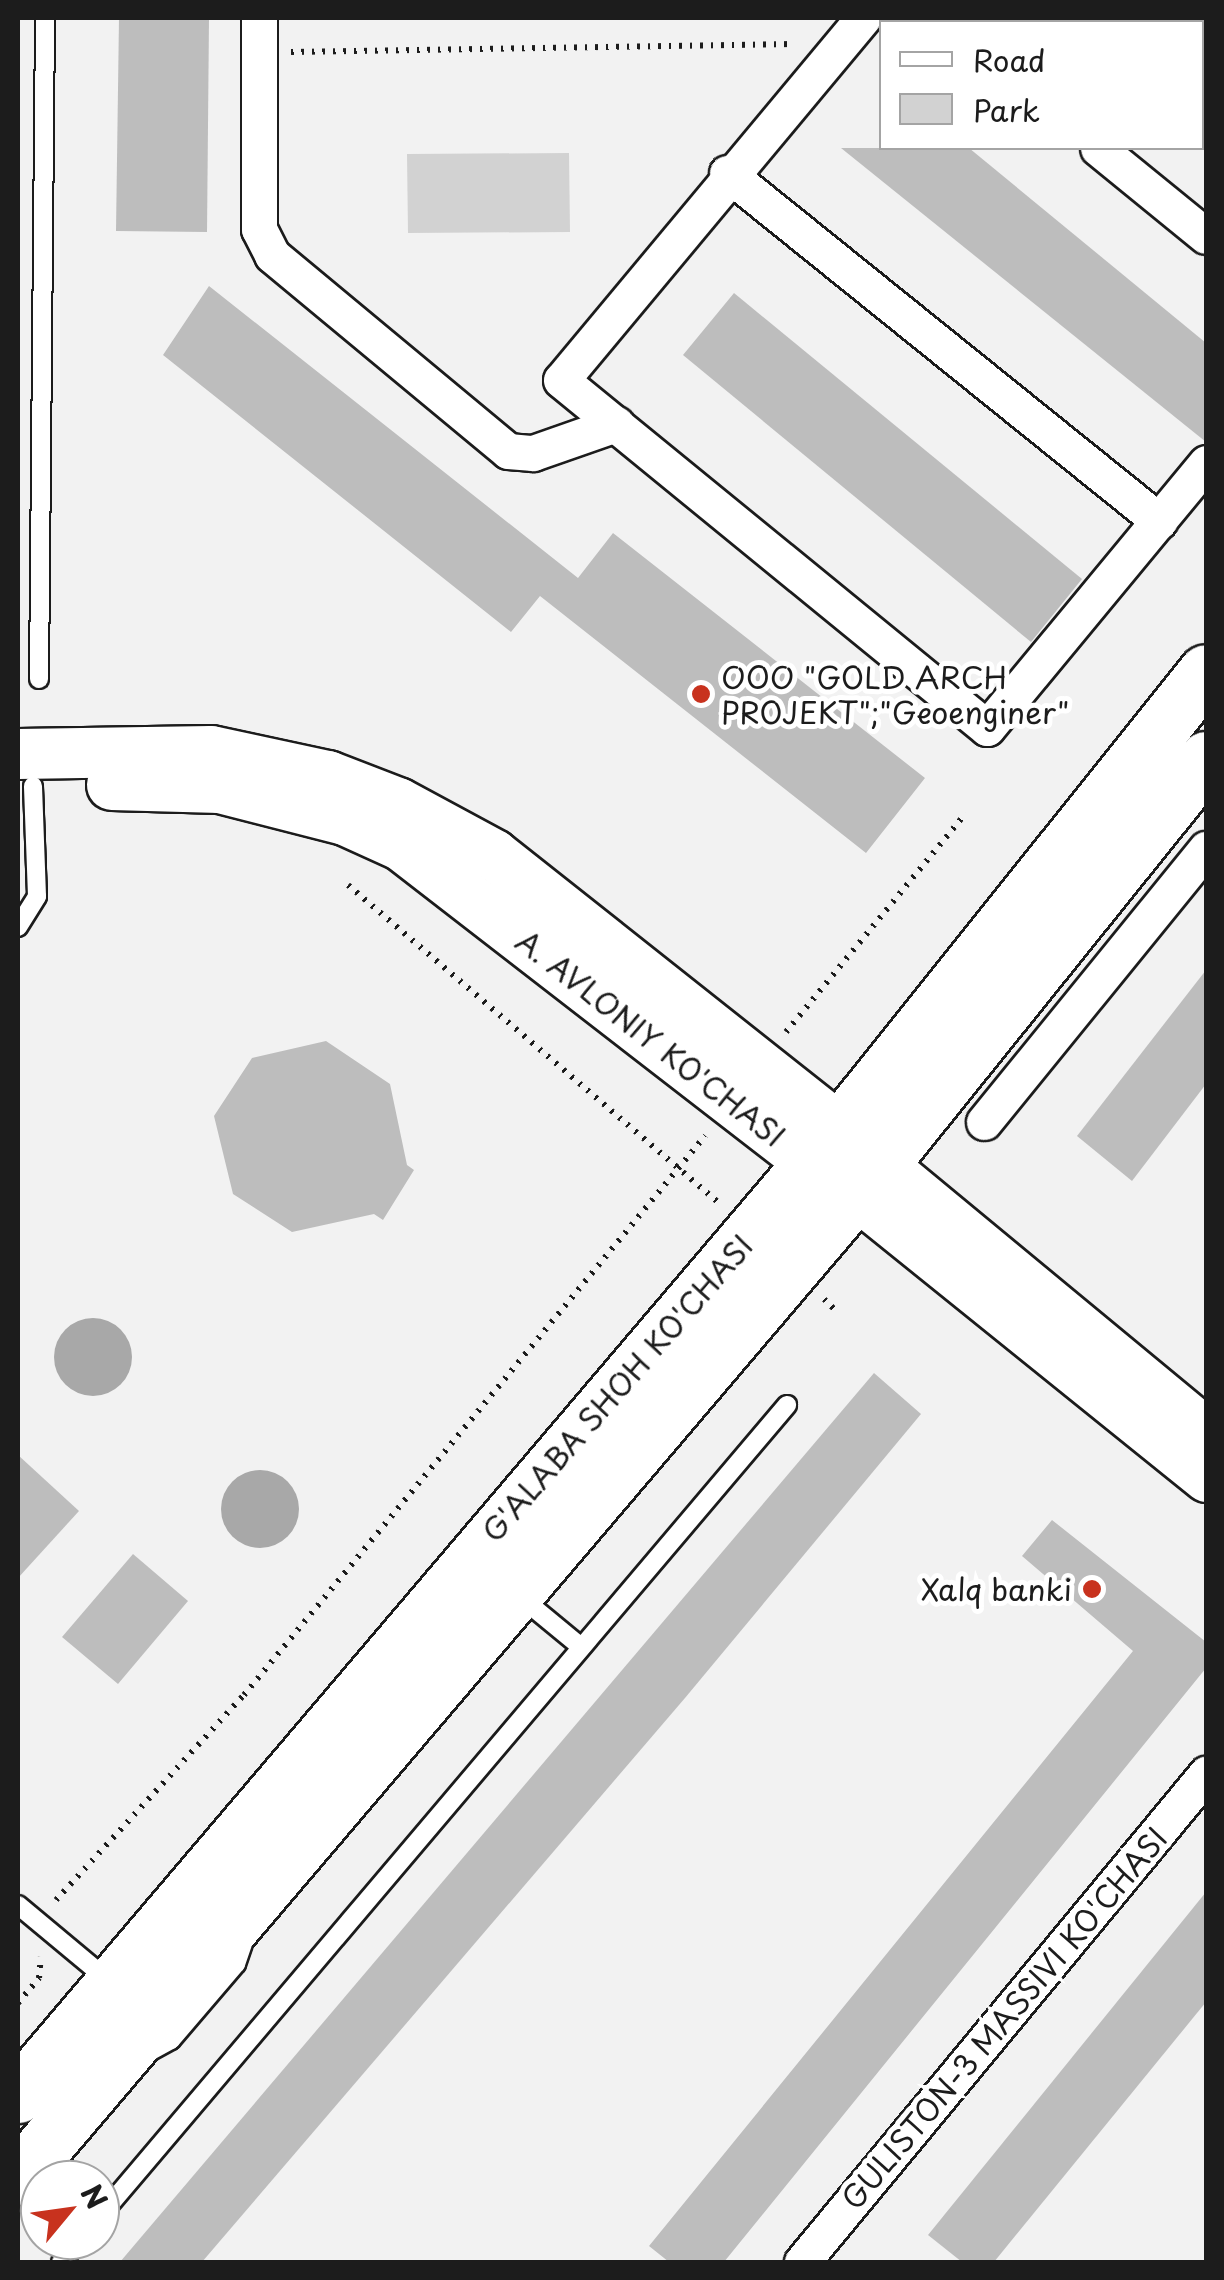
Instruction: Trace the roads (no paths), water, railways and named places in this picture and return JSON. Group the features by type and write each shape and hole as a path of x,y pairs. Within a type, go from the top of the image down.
{"main road":[{"name":"G'ALABA SHOH KO'CHASI","path":"847,1162 1206,672"},
{"name":"A. AVLONIY KO'CHASI","path":"23,776 210,751 328,776 398,802 494,855 743,1086 847,1162"},
{"name":"G'ALABA SHOH KO'CHASI","path":"18,2096 112,1984 847,1162 1080,917 1206,759"},
{"name":"G'ALABA SHOH KO'CHASI","path":"18,2176 514,1592 771,1249"}],"street":[{"path":"259,18 259,229 272,255 508,450 533,453 616,424"},
{"path":"851,30 727,173 561,380 987,728 1206,463"},
{"path":"1100,150 1206,236"},
{"path":"727,173 1159,520"},
{"path":"984,1122 1206,849"},
{"path":"1080,917 1133,940"},
{"name":"A. AVLONIY KO'CHASI","path":"847,1162 1206,1430"},
{"name":"A. AVLONIY KO'CHASI","path":"847,1162 1206,1479"},
{"name":"GULISTON-3 MASSIVI KO'CHASI","path":"802,2262 1206,1774"}],"lane":[{"path":"39,679 45,18"},
{"path":"18,927 37,896 23,776"},
{"path":"120,2192 787,1405"},
{"path":"514,1592 581,1647"},
{"path":"18,1906 112,1984"}],"place":[{"name":"ООО \"GOLD ARCH PROJEKT\";\"Geoenginer\"","path":"701,694"},
{"name":"Xalq banki","path":"1092,1589"}]}
